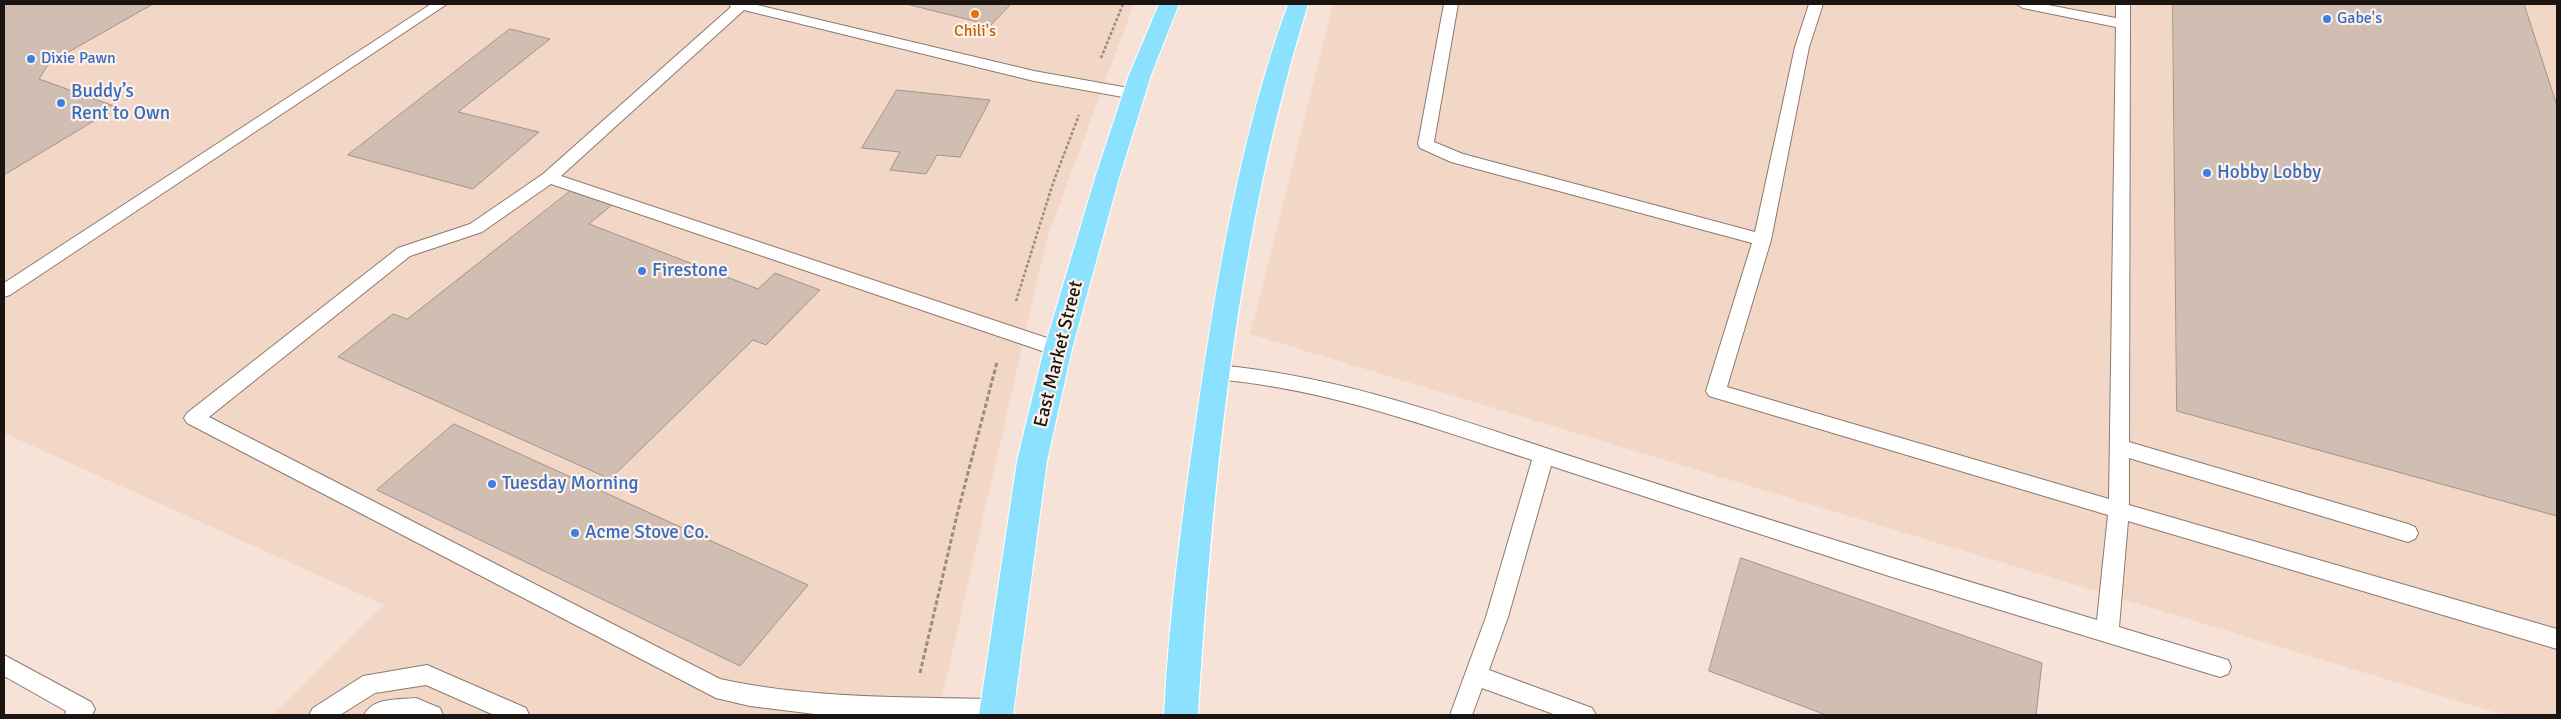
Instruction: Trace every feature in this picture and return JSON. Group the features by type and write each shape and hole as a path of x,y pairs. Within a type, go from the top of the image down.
{"highway":[{"name":"East Market Street","path":"997,713 1032,461 1058,349 1107,178 1134,94 1169,4"},
{"path":"1181,715 1186,637 1216,372 1254,162 1298,4"}],"lane":[{"path":"4,291 440,4"},
{"path":"997,713 816,704 748,697 716,688 194,418 404,252 476,228 549,178 739,4 1034,76 1134,94"},
{"path":"1451,4 1426,144 1457,158 1762,240"},
{"path":"1816,4 1802,48 1762,240 1716,391 2557,639"},
{"path":"2023,4 2122,24"},
{"path":"2107,633 2120,510 2123,4"},
{"path":"549,178 1058,349"},
{"path":"1216,372 1273,377 1343,392 1542,457 2220,667"},
{"path":"2120,447 2408,533"},
{"path":"1461,715 1497,617 1542,457"},
{"path":"4,665 84,709 76,715"},
{"path":"321,715 371,683 427,675 518,715"},
{"path":"1476,676 1584,715"},
{"path":"376,715 380,712 416,708 432,715"}],"path":[{"path":"1100,58 1123,4"},
{"path":"1019,291 1077,119"},
{"path":"920,672 957,515 994,372"}],"shaded area":[{"path":"4,4 1134,4 1047,238 938,715 272,715 384,605 4,433"},
{"path":"1333,4 2557,4 2557,715 2504,715 1250,334"}],"building":[{"path":"4,4 153,4 49,63 39,79 117,107 4,175"},
{"name":"Chili's","path":"907,4 1011,4 991,25"},
{"path":"2173,4 2524,4 2557,106 2557,516 2177,411"},
{"path":"510,29 550,39 458,112 539,132 473,189 348,155"},
{"path":"897,90 990,100 960,157 937,155 926,174 890,170 900,152 862,148"},
{"path":"573,189 613,204 589,224 758,289 775,273 820,290 766,345 753,340 610,479 338,357 393,314 407,319"},
{"path":"454,424 808,585 740,666 377,490"},
{"path":"1741,558 2042,663 2036,715 1826,715 1709,671"}],"place":[{"name":"Chili's","path":"975,14"},
{"name":"Gabe's","path":"2327,19"},
{"name":"Dixie Pawn","path":"31,59"},
{"name":"Buddy’s Rent to Own","path":"61,103"},
{"name":"Hobby Lobby","path":"2207,173"},
{"name":"Firestone","path":"642,271"},
{"name":"Tuesday Morning","path":"492,484"},
{"name":"Acme Stove Co.","path":"575,533"}]}
